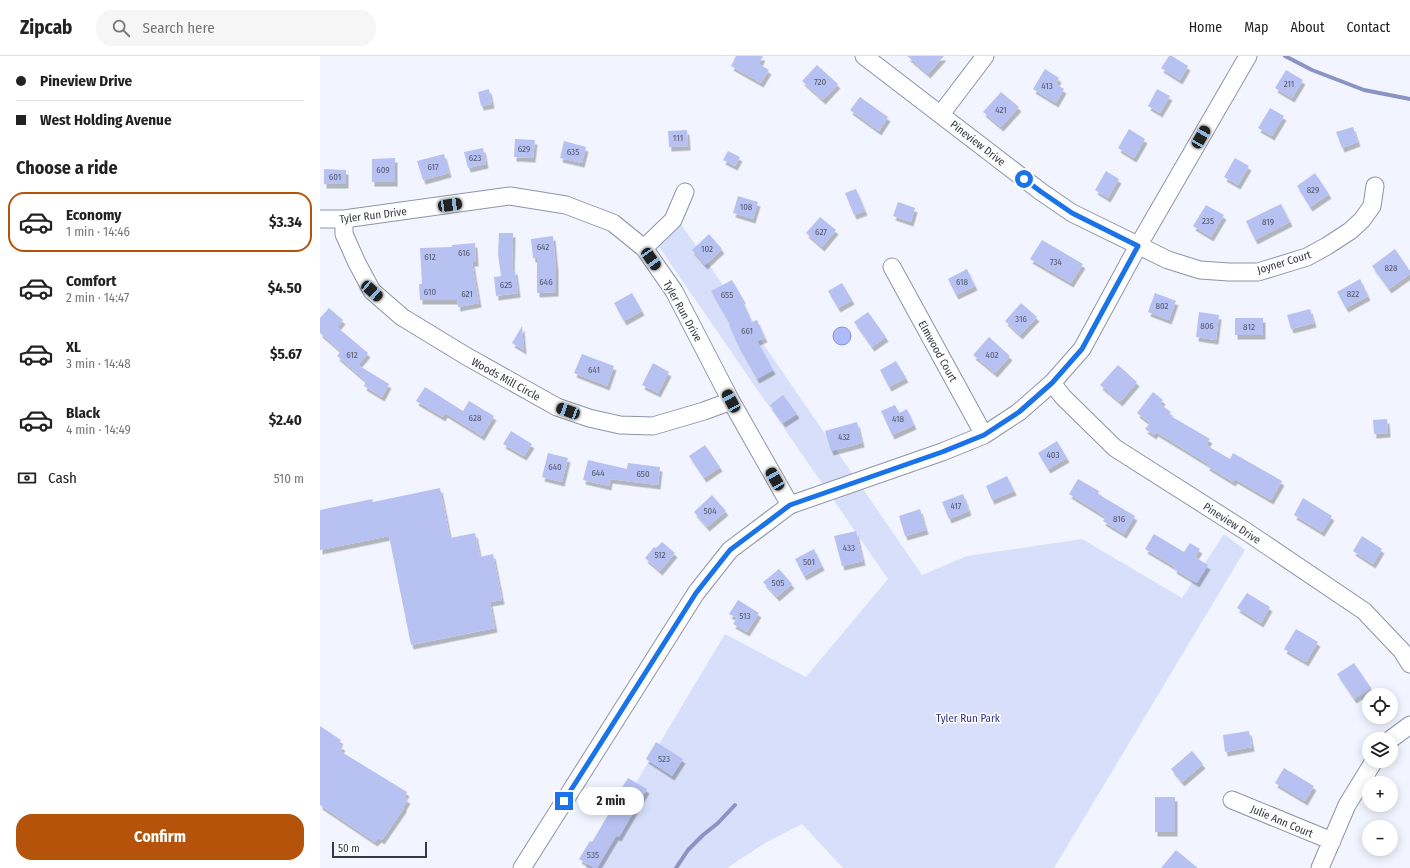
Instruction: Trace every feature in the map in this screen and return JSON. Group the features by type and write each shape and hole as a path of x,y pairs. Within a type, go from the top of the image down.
{"street":[{"name":"Pineview Drive","path":"864,56 1040,191 1072,213 1138,246"},
{"path":"941,114 985,56"},
{"path":"522,868 696,593 730,550 790,505 942,452 984,435 1019,412 1052,383 1082,349 1138,246 1248,56"},
{"name":"Joyner Court","path":"1138,246 1168,260 1200,270 1258,272 1307,257 1328,246 1350,231 1362,220 1372,206 1375,186"},
{"path":"644,248 672,220 686,192"},
{"name":"Tyler Run Drive","path":"320,219 344,219 510,196 566,205 613,223 644,248 674,292 731,401 790,505"},
{"name":"Woods Mill Circle","path":"344,219 344,234 372,291 402,318 460,353 557,407 589,418 620,426 653,426 704,411 731,401"},
{"name":"Elmwood Court","path":"892,267 984,435"},
{"name":"Pineview Drive","path":"1052,383 1063,397 1115,448 1247,532 1364,611 1402,651 1410,664"},
{"path":"1398,733 1410,724"},
{"path":"1320,868 1347,805 1369,768"},
{"name":"Julie Ann Court","path":"1232,800 1332,842"}],"green space":[{"name":"Tyler Run Park","path":"681,224 922,575 967,556 1082,539 1182,598 1224,534 1245,550 1054,868 843,868 802,824 765,843 727,868 585,868 725,634 806,677 888,579 659,247"}],"water":[{"path":"842,327 848,330 851,336 848,342 842,345 836,342 833,336 836,330"}],"building":[{"path":"736,56 763,56 759,64 769,70 761,83 731,66"},
{"path":"907,56 944,56 928,74"},
{"path":"1169,56 1172,56 1188,66 1180,80 1161,68"},
{"path":"817,65 838,84 823,100 802,81"},
{"path":"1045,69 1059,78 1056,84 1064,89 1056,103 1033,89"},
{"path":"1286,70 1303,80 1292,98 1275,88"},
{"path":"489,89 492,104 481,106 478,92"},
{"path":"1157,89 1170,96 1160,113 1148,106"},
{"path":"1001,92 1019,107 1001,127 983,112"},
{"path":"860,97 888,117 879,131 850,110"},
{"path":"1270,108 1284,116 1272,136 1258,128"},
{"path":"1353,127 1358,142 1342,148 1336,132"},
{"path":"1129,129 1145,139 1134,158 1118,148"},
{"path":"687,130 688,146 669,147 668,131"},
{"path":"515,139 535,140 533,158 514,157"},
{"path":"564,141 586,147 582,163 560,158"},
{"path":"483,148 486,164 468,168 464,152"},
{"path":"728,151 740,157 735,166 723,160"},
{"path":"444,154 449,173 423,180 417,161"},
{"path":"395,158 395,182 372,182 372,159"},
{"path":"1235,158 1249,166 1238,185 1224,177"},
{"path":"324,169 346,170 346,184 324,184"},
{"path":"1106,171 1119,179 1108,198 1095,190"},
{"path":"1315,173 1329,194 1310,207 1297,186"},
{"path":"856,189 865,211 854,215 845,193"},
{"path":"738,196 758,202 753,219 733,213"},
{"path":"898,202 915,208 911,222 893,216"},
{"path":"1281,204 1290,222 1255,240 1246,221"},
{"path":"1206,205 1224,215 1211,237 1193,226"},
{"path":"820,217 836,230 822,247 806,233"},
{"path":"499,233 513,233 512,271 515,270 518,293 496,296 494,277 501,276 498,254"},
{"path":"709,234 722,249 705,265 692,250"},
{"path":"553,236 556,268 556,292 537,293 537,258 533,258 531,239"},
{"path":"1042,240 1083,264 1071,283 1030,259"},
{"path":"475,243 476,262 472,262 479,303 458,307 457,300 420,300 419,284 422,284 420,248 452,247 452,245"},
{"path":"1395,249 1410,271 1410,274 1389,289 1372,266"},
{"path":"967,269 975,286 956,295 948,279"},
{"path":"1360,279 1368,296 1346,308 1337,292"},
{"path":"732,280 743,299 742,300 752,322 757,320 765,338 757,341 773,370 757,379 738,345 729,325 730,324 711,291"},
{"path":"842,283 852,300 838,308 828,291"},
{"path":"632,293 642,311 624,321 614,303"},
{"path":"1155,293 1176,301 1169,320 1148,312"},
{"path":"1021,303 1037,317 1020,335 1005,321"},
{"path":"329,308 343,320 337,327 368,353 358,365 389,384 382,397 364,386 366,381 337,356 341,351 320,333 320,318"},
{"path":"1310,309 1314,323 1291,329 1287,315"},
{"path":"868,312 886,337 872,347 854,322"},
{"path":"1199,312 1219,315 1216,340 1196,337"},
{"path":"1235,318 1263,318 1263,335 1235,335"},
{"path":"522,326 524,350 512,343"},
{"path":"989,337 1010,356 995,373 973,355"},
{"path":"582,354 614,366 607,386 574,373"},
{"path":"896,361 906,378 889,387 880,370"},
{"path":"653,363 669,372 658,393 642,385"},
{"path":"1118,365 1137,382 1120,402 1100,385"},
{"path":"425,387 463,411 469,401 494,416 482,436 445,413 443,417 416,401"},
{"path":"1153,392 1163,400 1160,404 1171,412 1169,415 1210,439 1206,445 1230,459 1233,453 1282,481 1271,500 1235,479 1233,482 1207,466 1208,464 1156,432 1154,435 1145,429 1150,423 1137,413"},
{"path":"783,395 797,414 783,423 770,405"},
{"path":"895,405 899,413 907,409 914,425 892,435 881,411"},
{"path":"1387,419 1388,433 1374,434 1373,420"},
{"path":"857,422 862,443 831,451 825,431"},
{"path":"511,431 532,444 524,456 503,444"},
{"path":"1057,441 1067,458 1048,469 1038,453"},
{"path":"705,445 720,467 704,478 689,456"},
{"path":"548,453 568,458 562,482 542,477"},
{"path":"588,460 627,469 628,463 660,467 658,485 610,479 609,486 583,480"},
{"path":"1007,476 1014,491 992,500 986,486"},
{"path":"1078,479 1099,491 1098,494 1135,516 1124,534 1103,521 1106,517 1069,494"},
{"path":"440,488 450,538 475,533 480,557 493,554 502,600 490,602 495,628 411,645 389,536 320,550 320,510 372,499 373,502"},
{"path":"963,494 969,511 949,519 942,502"},
{"path":"712,495 726,511 707,527 694,512"},
{"path":"1303,498 1332,516 1322,532 1294,515"},
{"path":"920,509 926,530 905,536 899,516"},
{"path":"856,531 863,561 842,566 834,536"},
{"path":"1154,534 1184,552 1190,543 1200,549 1195,557 1208,565 1197,583 1174,569 1175,567 1145,549"},
{"path":"1362,536 1382,549 1373,564 1353,551"},
{"path":"662,542 675,553 660,571 645,558 654,547 656,548"},
{"path":"814,549 822,566 804,576 795,559"},
{"path":"779,569 792,584 777,597 763,582"},
{"path":"1247,593 1270,607 1261,623 1237,608"},
{"path":"738,600 759,613 747,632 733,624 737,618 729,614"},
{"path":"1296,629 1318,642 1306,662 1284,649"},
{"path":"1354,663 1371,688 1362,688 1362,694 1354,699 1337,674"},
{"path":"320,726 341,740 338,744 343,746 340,751 407,792 404,797 408,799 404,808 382,840 379,838 375,842 320,805"},
{"path":"1249,731 1252,747 1225,752 1223,735"},
{"path":"656,742 683,759 672,776 646,759"},
{"path":"1192,751 1203,764 1182,782 1171,769"},
{"path":"1284,768 1314,786 1305,801 1275,783"},
{"path":"628,778 647,789 619,837 616,836 597,868 594,868 579,859 590,841 592,842 621,793 619,792"},
{"path":"1155,797 1175,797 1175,832 1155,832"},
{"path":"1176,850 1198,868 1161,868"}],"waterway":[{"path":"1285,56 1312,70 1364,90 1410,99"},
{"path":"676,868 688,850 718,823 735,805"}],"route":[{"path":"564,801 696,593 730,550 790,505 942,452 984,435 1019,412 1052,383 1082,349 1138,246 1072,213 1024,179"}]}
